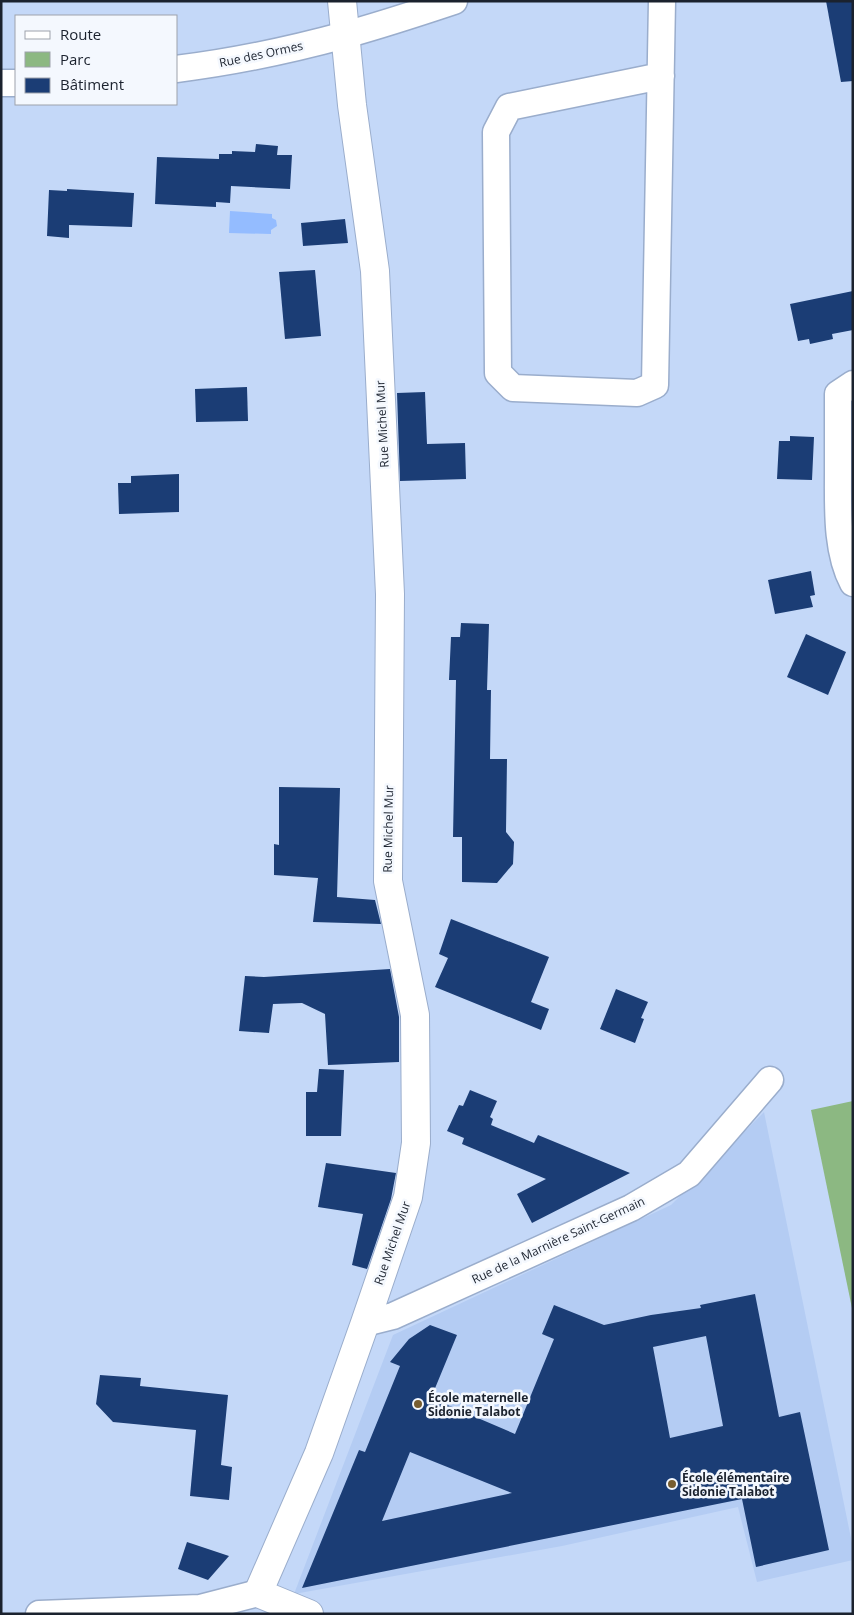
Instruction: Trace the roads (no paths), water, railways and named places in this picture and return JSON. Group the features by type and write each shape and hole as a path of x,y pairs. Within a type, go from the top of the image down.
{"street":[{"name":"Rue Michel Mur","path":"258,1593 319,1453 365,1323 408,1197 416,1143 415,1015 388,881 390,594 375,271 352,105 342,1"},
{"name":"Rue des Ormes","path":"178,69 216,64 345,35 454,1"},
{"path":"661,76 509,107 496,132 498,373 514,388 637,394 655,385 661,76 662,1"},
{"path":"1,83 15,82"},
{"path":"853,384 838,394 838,502 841,544 848,575 853,583"},
{"name":"Rue de la Marnière Saint-Germain","path":"365,1323 393,1316 631,1208 689,1174 770,1080"},
{"path":"39,1614 200,1608 258,1593 309,1614"}],"water":[{"path":"230,211 272,214 272,218 276,220 277,226 271,230 271,234 229,233"}],"place":[{"name":"École maternelle Sidonie Talabot","path":"418,1404"},
{"name":"École élémentaire Sidonie Talabot","path":"672,1484"}]}
